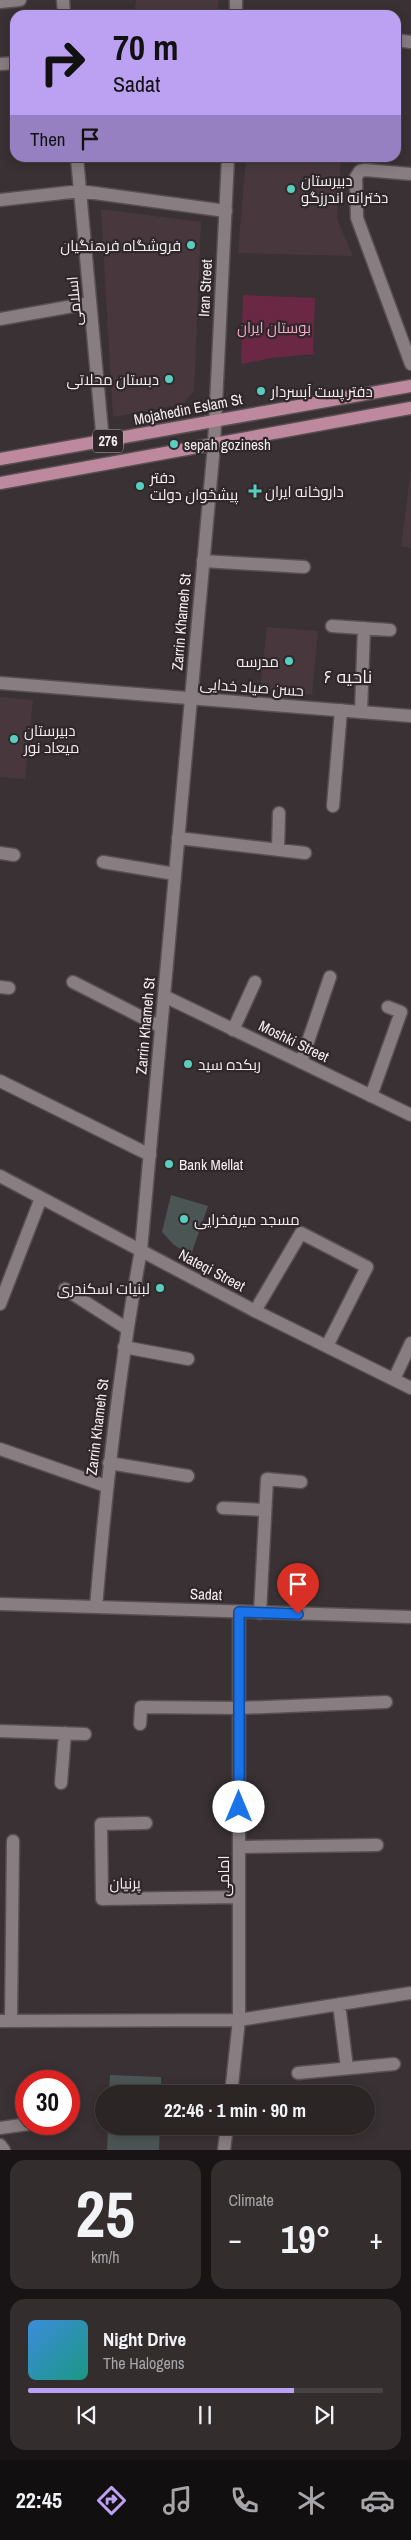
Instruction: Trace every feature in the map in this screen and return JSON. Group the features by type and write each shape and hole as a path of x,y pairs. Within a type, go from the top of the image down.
{"main road":[{"name":"Mojahedin Eslam St","path":"0,459 411,386"},
{"name":"276","path":"0,483 411,408"}],"street":[{"path":"0,2 20,0"},
{"name":"اسلامی","path":"77,162 103,442"},
{"name":"Iran Street","path":"214,445 228,162"},
{"path":"411,174 365,170 360,171 356,177 357,218 411,364"},
{"path":"0,200 80,191 226,211"},
{"path":"0,319 90,304"},
{"name":"Zarrin Khameh St","path":"96,1607 106,1486 126,1328 141,1250 214,445"},
{"path":"203,561 304,567"},
{"path":"332,626 390,630"},
{"path":"361,712 364,628"},
{"name":"حسن صیاد خدایی","path":"0,683 411,716"},
{"path":"333,806 341,710"},
{"path":"278,850 279,813"},
{"path":"178,838 305,853"},
{"path":"0,853 14,855"},
{"path":"103,862 175,874"},
{"path":"301,1062 330,977"},
{"path":"73,982 161,1027"},
{"path":"233,1030 255,982"},
{"name":"Moshki Street","path":"164,996 411,1115"},
{"path":"371,1096 401,1012 388,1007"},
{"path":"0,1082 150,1155"},
{"name":"Nateqi Street","path":"0,1176 255,1311 411,1388"},
{"path":"0,1304 41,1198"},
{"path":"255,1311 301,1233 367,1268 326,1346"},
{"path":"65,1289 126,1328"},
{"path":"394,1379 411,1343"},
{"path":"124,1347 188,1359"},
{"path":"0,1450 106,1486"},
{"path":"109,1463 188,1476"},
{"path":"260,1612 267,1479 301,1482"},
{"path":"223,1508 265,1510"},
{"name":"Sadat","path":"0,1604 411,1617"},
{"name":"امامی","path":"232,2085 239,2020 239,1612"},
{"path":"140,1724 141,1707 239,1708 386,1702"},
{"path":"0,1731 85,1734"},
{"path":"61,1783 65,1733"},
{"name":"پرنیان","path":"146,1823 101,1824 102,1899 239,1898"},
{"path":"13,1842 6,2021 239,2020 411,1993"},
{"path":"239,1847 377,1845"},
{"path":"339,2004 347,2068"},
{"path":"298,2073 394,2064"},
{"path":"0,2128 15,2126"},
{"path":"224,2150 226,2135"}],"shaded area":[{"path":"136,0 219,0 218,10 135,10"},
{"name":"دبیرستان دخترانه اندرزگو","path":"246,162 341,162 337,219 353,256 238,253"},
{"path":"101,209 201,222 194,391 183,404 113,417"},
{"path":"411,470 411,548 401,546"},
{"name":"مدرسه","path":"267,627 318,631 312,695 260,690"},
{"name":"دبیرستان میعاد نور","path":"0,697 33,700 25,779 0,777"}],"green space":[{"name":"بوستان ایران","path":"243,295 315,298 313,354 271,358 241,364"}],"building":[{"name":"مسجد میرفخرایی","path":"171,1195 208,1206 191,1255 174,1245 162,1232"},
{"path":"110,2075 161,2077 161,2085 109,2085"},
{"path":"108,2135 160,2135 159,2150 107,2150"}],"place":[{"name":"دبیرستان دخترانه اندرزگو","path":"291,189"},
{"name":"فروشگاه فرهنگیان","path":"191,245"},
{"name":"دبستان محلاتی","path":"169,379"},
{"name":"دفتر پست آبسردار","path":"261,391"},
{"name":"sepah gozinesh","path":"174,444"},
{"name":"دفتر پیشخوان دولت","path":"140,486"},
{"name":"داروخانه ایران","path":"255,491"},
{"name":"مدرسه","path":"289,661"},
{"name":"دبیرستان میعاد نور","path":"14,739"},
{"name":"ربکده سید","path":"188,1064"},
{"name":"Bank Mellat","path":"169,1164"},
{"name":"مسجد میرفخرایی","path":"184,1219"},
{"name":"لبنیات اسکندری","path":"160,1288"}],"district":[{"name":"ناحیه ۶","path":"348,676"}],"route":[{"path":"239,1807 239,1612 298,1614"}]}
